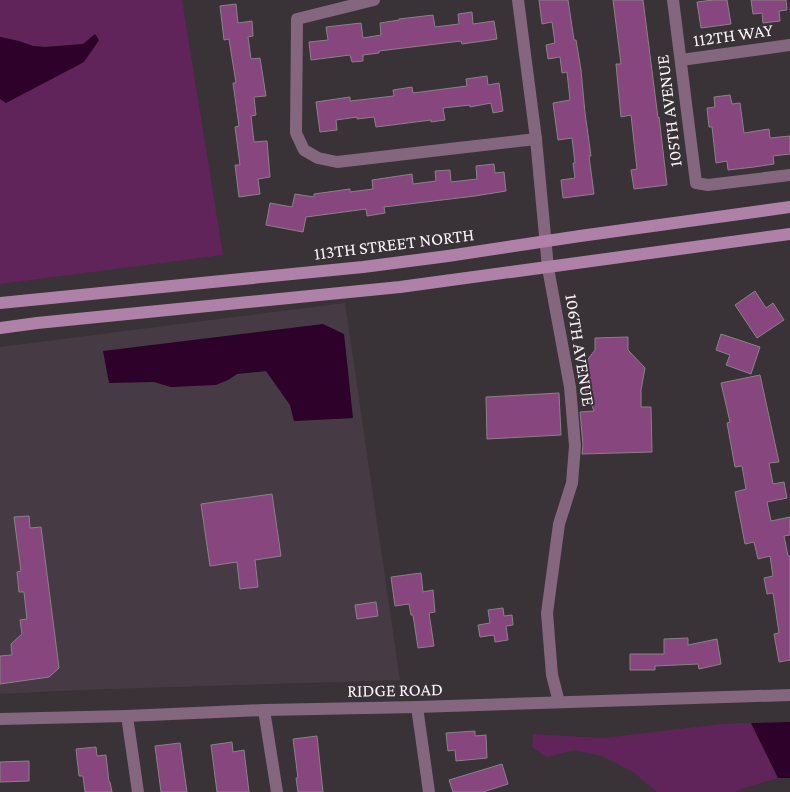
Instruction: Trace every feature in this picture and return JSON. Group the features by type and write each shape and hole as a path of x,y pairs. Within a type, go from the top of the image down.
{"main road":[{"name":"113TH STREET NORTH","path":"0,303 363,267 790,207"},
{"path":"0,328 400,288 790,234"}],"street":[{"path":"374,0 297,19 296,133 304,150 318,158 337,162 536,139"},
{"name":"106TH AVENUE","path":"518,0 536,139 548,268 570,387 575,446 572,483 559,524 547,613 552,675 559,702"},
{"name":"105TH AVENUE","path":"673,0 696,183 708,185 790,175"},
{"name":"112TH WAY","path":"681,60 790,45"},
{"name":"RIDGE ROAD","path":"0,719 790,695"},
{"path":"417,707 429,792"},
{"path":"264,710 277,792"},
{"path":"127,716 138,792"}],"shaded area":[{"path":"0,0 182,0 223,255 0,284 0,99 6,103 84,62 99,40 83,44 45,47 33,46 0,37"},
{"path":"95,34 99,40 84,62 6,103 0,99 0,37 33,46 45,47 83,44"},
{"path":"345,303 400,680 0,694 0,347","holes":["344,334 352,418 294,421 290,405 266,371 237,374 228,380 171,387 154,382"]},
{"path":"323,324 344,334 353,418 294,421 290,405 266,371 237,374 216,385 171,387 154,382 109,383 103,351"},
{"path":"790,722 790,778 778,778 751,723"},
{"path":"751,723 778,778 735,792 657,792 632,771 602,756 574,750 547,757 532,747 533,734 604,738 721,724"}],"building":[{"path":"539,0 568,0 581,70 594,194 563,198 561,180 575,178 573,163 575,163 572,138 558,140 553,103 570,100 567,72 562,73 560,57 548,59 546,45 555,43 552,22 542,24"},
{"path":"613,0 643,0 667,185 634,189 631,170 637,169 631,115 621,117 616,64 621,64"},
{"path":"727,0 731,24 701,28 697,2"},
{"path":"751,0 786,0 787,10 779,11 780,21 763,23 762,13 753,14"},
{"path":"236,4 238,23 252,21 253,36 248,37 251,59 260,58 266,96 254,97 256,115 251,116 254,142 267,141 270,177 258,179 260,194 239,197 235,165 240,165 235,127 239,126 233,83 236,83 229,39 224,40 220,6"},
{"path":"472,12 473,24 494,21 497,39 462,44 461,41 379,51 379,53 363,55 363,61 352,62 350,55 311,60 309,42 328,40 326,27 361,23 363,38 381,35 380,23 433,15 435,27 459,24 458,14"},
{"path":"487,76 488,85 499,83 503,111 493,113 491,103 470,107 470,105 443,108 445,120 376,127 374,117 357,119 357,117 336,120 337,130 320,132 316,102 350,97 350,101 394,96 393,90 412,87 413,93 467,86 466,79"},
{"path":"730,95 732,104 740,103 744,133 769,129 770,138 790,136 790,154 773,156 774,164 754,167 728,170 727,161 716,163 712,127 709,127 707,108 715,107 714,97"},
{"path":"494,164 495,173 504,172 506,191 384,207 385,213 367,216 366,209 306,217 303,232 266,225 270,203 292,207 295,194 314,197 314,194 350,189 350,192 373,189 372,180 412,174 413,184 436,181 435,171 450,170 451,182 477,179 476,166"},
{"path":"755,291 766,308 773,303 784,320 757,338 735,305"},
{"path":"721,334 760,347 751,374 726,365 730,355 716,350"},
{"path":"628,337 628,350 645,368 641,390 641,407 651,407 652,452 582,454 580,412 594,411 578,372 595,350 595,338"},
{"path":"760,375 779,462 769,463 773,484 784,482 787,498 767,502 771,521 790,517 790,535 784,536 788,556 790,556 790,660 779,662 774,634 779,633 773,593 767,594 764,578 773,576 770,556 758,559 754,542 745,544 735,492 746,489 742,466 735,467 727,423 730,422 721,383"},
{"path":"559,393 561,435 487,439 486,397"},
{"path":"272,494 281,556 255,560 258,587 240,589 237,562 210,566 201,504"},
{"path":"29,516 30,528 41,527 59,668 49,677 0,684 0,656 12,655 11,644 22,634 20,620 27,619 24,592 19,592 17,572 21,571 14,517"},
{"path":"421,573 423,592 433,590 435,612 429,613 434,646 418,648 413,615 411,615 409,604 395,606 391,577"},
{"path":"376,602 378,616 357,619 355,605"},
{"path":"503,608 504,616 512,615 513,625 506,626 508,640 495,642 494,635 480,637 478,625 490,623 488,610"},
{"path":"688,638 688,645 717,639 721,664 699,669 698,664 655,666 655,670 630,670 630,654 664,654 664,639"},
{"path":"475,731 475,736 486,735 487,758 456,761 455,750 448,751 446,733"},
{"path":"317,736 323,792 298,792 293,739"},
{"path":"232,742 233,752 244,750 249,792 217,792 211,745"},
{"path":"180,743 187,792 161,792 155,746"},
{"path":"96,747 97,756 106,755 112,792 85,792 83,776 79,776 76,749"},
{"path":"29,761 29,781 0,782 0,762"},
{"path":"502,764 508,784 483,792 453,792 449,780"}]}
